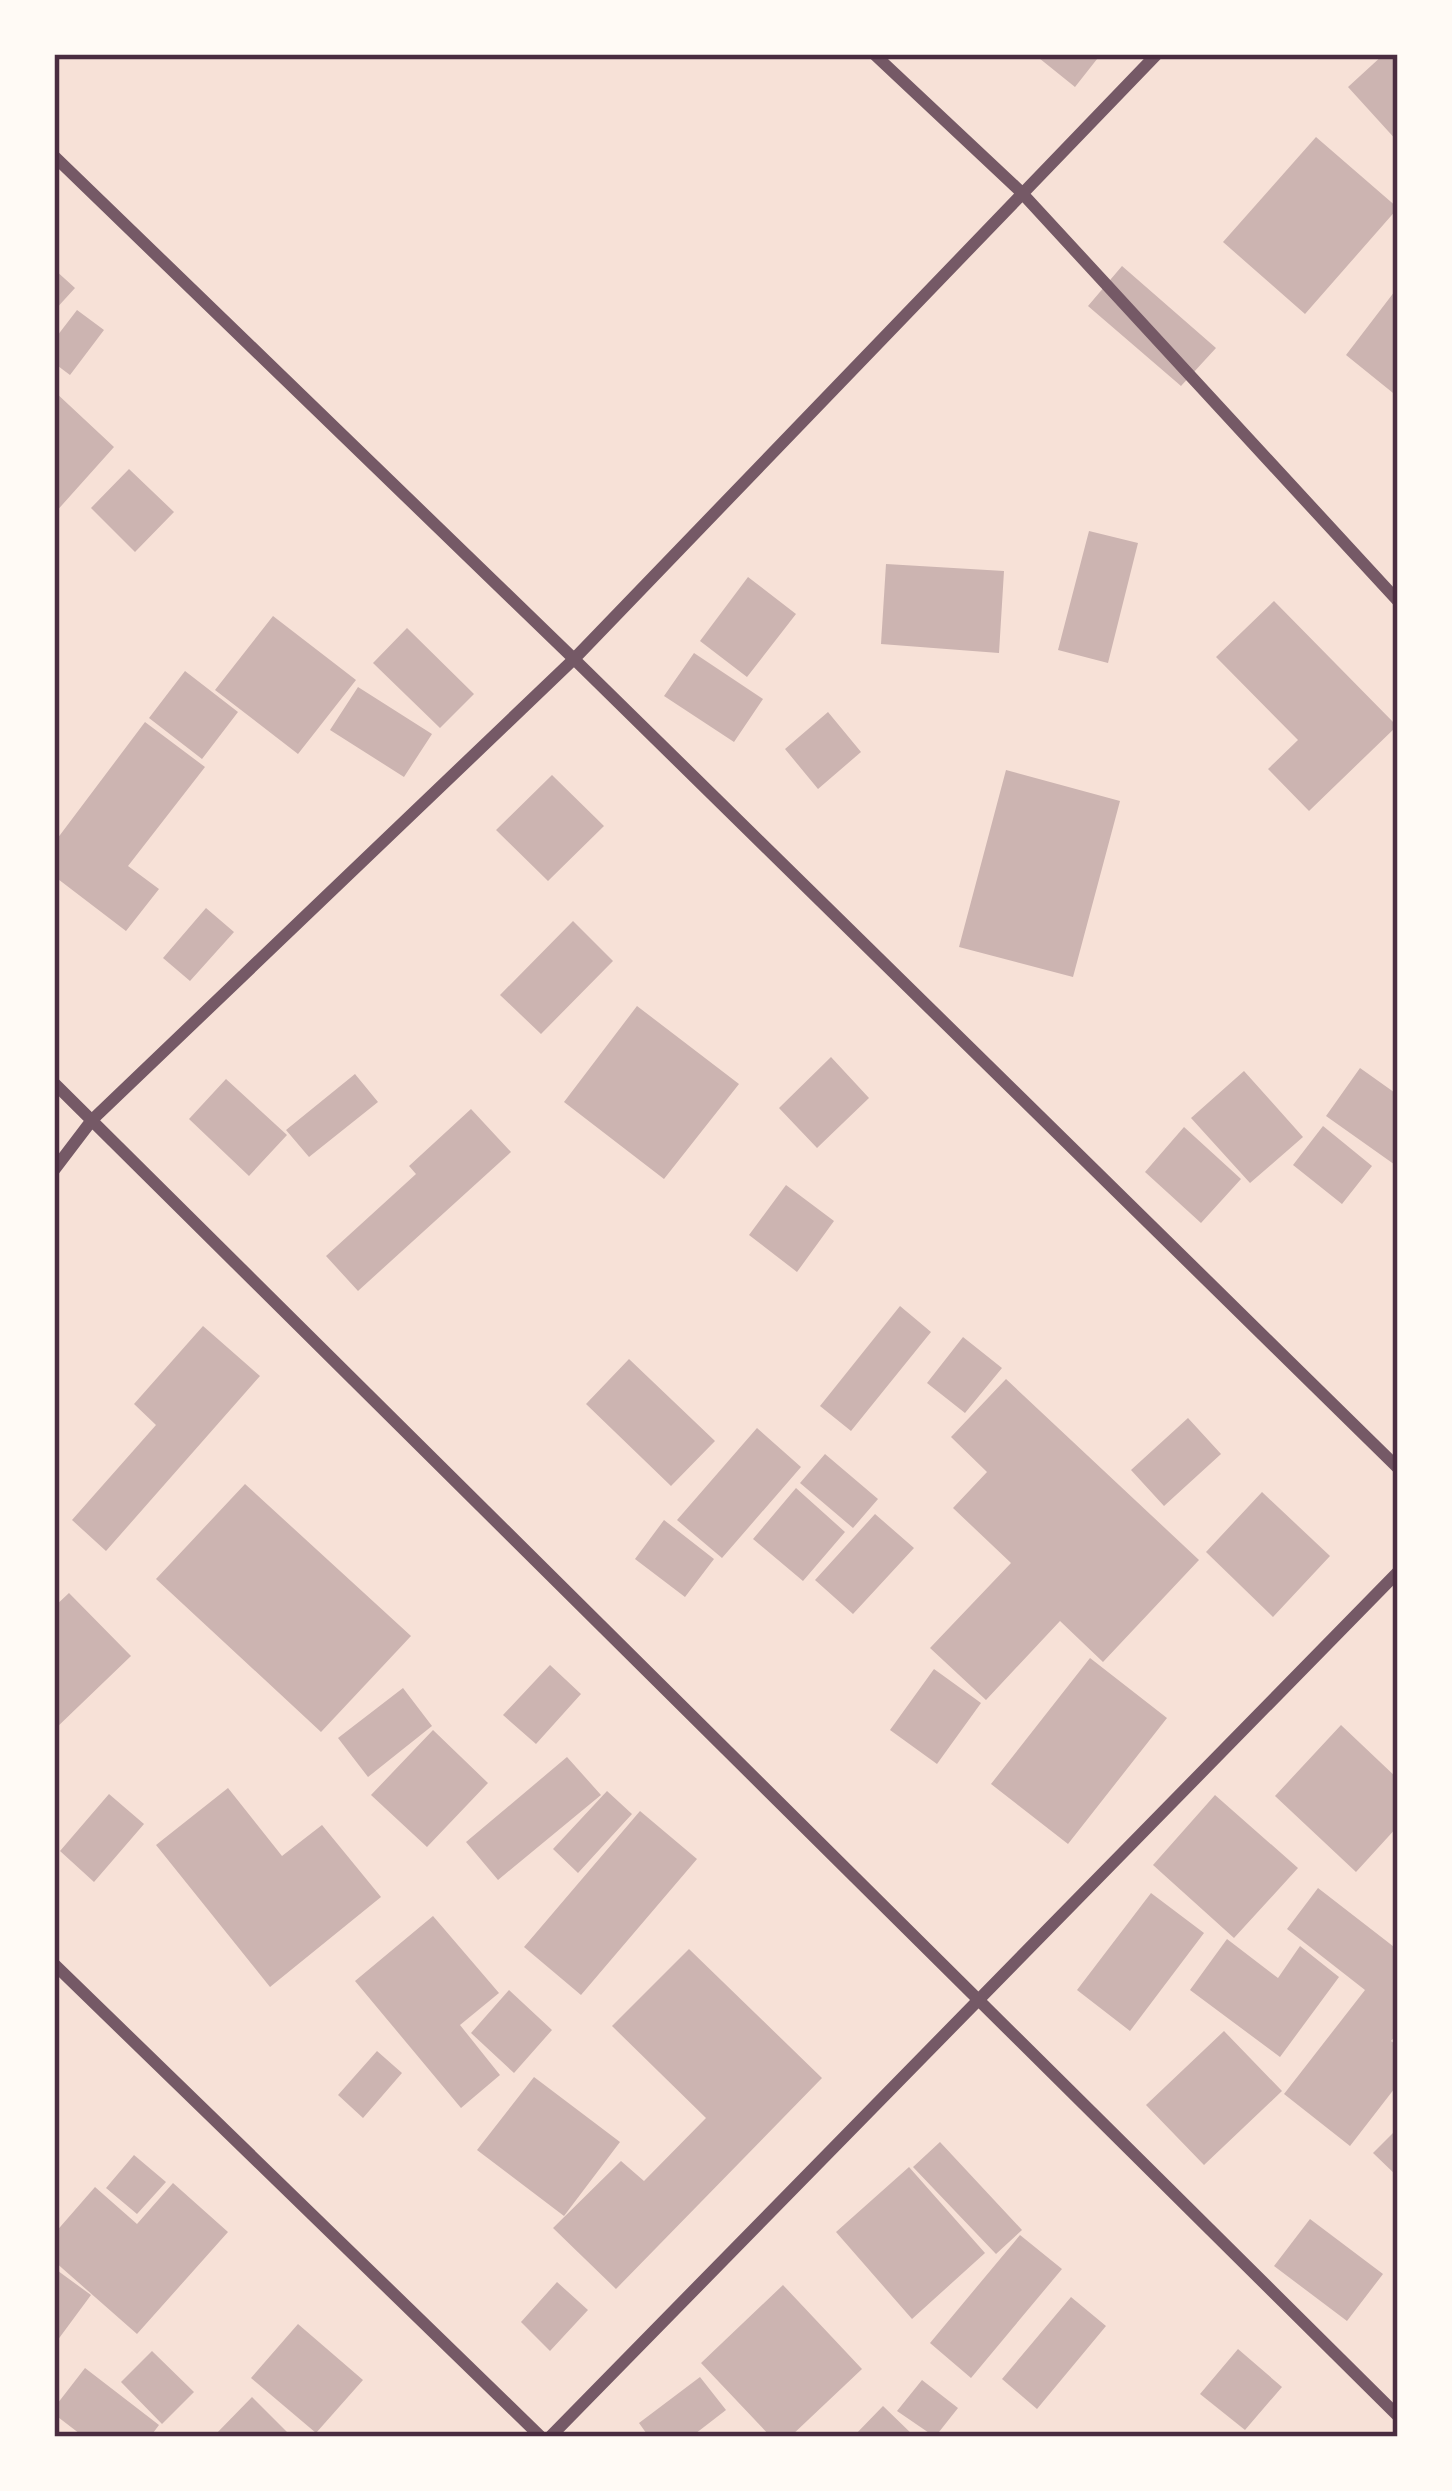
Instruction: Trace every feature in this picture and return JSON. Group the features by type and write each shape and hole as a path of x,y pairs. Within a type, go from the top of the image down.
{"street":[{"path":"874,54 1021,192 1398,601"},
{"path":"54,1170 92,1120 574,659 1156,54"},
{"path":"54,156 1398,1468"},
{"path":"54,1083 1398,2416"},
{"path":"54,1964 546,2437 1398,1572"}],"building":[{"path":"1034,54 1101,54 1075,87"},
{"path":"1384,54 1398,54 1398,142 1348,87"},
{"path":"1316,137 1398,208 1305,314 1223,242"},
{"path":"1122,266 1216,348 1181,386 1088,306"},
{"path":"54,269 75,288 54,311"},
{"path":"1398,287 1398,397 1346,355"},
{"path":"77,310 104,330 70,375 54,363 54,340"},
{"path":"54,391 114,447 54,514"},
{"path":"129,469 174,512 135,552 91,508"},
{"path":"1089,531 1138,543 1108,663 1058,650"},
{"path":"886,564 1004,571 999,653 881,644"},
{"path":"748,577 796,614 747,677 700,641"},
{"path":"1274,601 1397,726 1309,811 1268,769 1298,740 1216,657"},
{"path":"273,616 356,680 298,754 215,690"},
{"path":"407,628 474,694 440,728 373,663"},
{"path":"694,653 763,699 734,742 664,696"},
{"path":"185,671 238,712 202,759 149,718"},
{"path":"358,687 432,734 404,777 330,730"},
{"path":"828,712 861,752 818,789 785,749"},
{"path":"145,722 205,767 128,866 159,889 126,931 54,876 54,843"},
{"path":"1006,770 1120,801 1073,977 959,947"},
{"path":"552,775 604,826 548,881 496,830"},
{"path":"206,908 234,932 190,981 163,958"},
{"path":"573,921 613,961 541,1034 500,995"},
{"path":"637,1006 739,1084 664,1179 564,1102"},
{"path":"831,1057 869,1098 817,1148 779,1108"},
{"path":"1360,1068 1398,1095 1398,1167 1326,1116"},
{"path":"1244,1071 1303,1137 1250,1183 1191,1118"},
{"path":"355,1074 378,1102 309,1157 286,1130"},
{"path":"226,1079 287,1135 249,1176 189,1119"},
{"path":"471,1109 511,1152 358,1291 326,1256 416,1174 409,1166"},
{"path":"1323,1126 1372,1166 1342,1204 1293,1165"},
{"path":"1184,1127 1241,1179 1201,1223 1145,1172"},
{"path":"786,1185 834,1221 797,1272 749,1235"},
{"path":"900,1306 931,1332 851,1431 820,1406"},
{"path":"203,1326 260,1376 106,1551 72,1520 156,1425 134,1404"},
{"path":"963,1337 1002,1368 965,1413 927,1383"},
{"path":"629,1359 715,1441 671,1486 586,1404"},
{"path":"1006,1379 1199,1560 1103,1662 1060,1621 986,1700 930,1648 1011,1563 953,1508 987,1472 951,1437"},
{"path":"1188,1418 1221,1454 1164,1506 1131,1470"},
{"path":"757,1428 801,1467 722,1558 677,1520"},
{"path":"825,1454 878,1499 853,1528 800,1483"},
{"path":"245,1484 411,1636 321,1732 156,1579"},
{"path":"796,1488 845,1532 803,1581 753,1539"},
{"path":"1262,1492 1330,1556 1273,1617 1206,1552"},
{"path":"875,1514 914,1548 853,1614 815,1580"},
{"path":"664,1520 714,1559 685,1597 635,1559"},
{"path":"69,1593 131,1656 54,1730 54,1607"},
{"path":"1090,1658 1167,1718 1068,1844 991,1784"},
{"path":"550,1665 581,1694 536,1744 503,1715"},
{"path":"934,1669 981,1703 937,1764 890,1730"},
{"path":"403,1688 432,1726 368,1777 338,1738"},
{"path":"1341,1725 1398,1779 1398,1826 1356,1872 1275,1796"},
{"path":"433,1730 488,1783 427,1847 371,1795"},
{"path":"567,1757 601,1795 498,1880 466,1842"},
{"path":"228,1788 282,1856 322,1825 381,1897 270,1987 156,1845"},
{"path":"607,1791 632,1814 578,1873 553,1849"},
{"path":"109,1794 144,1824 94,1882 60,1851"},
{"path":"1215,1795 1298,1868 1234,1938 1153,1865"},
{"path":"640,1811 697,1859 581,1995 524,1947"},
{"path":"1318,1888 1398,1950 1398,2033 1391,2041 1398,2046 1398,2084 1350,2146 1284,2094 1365,1990 1287,1929"},
{"path":"1151,1893 1204,1933 1130,2031 1077,1990"},
{"path":"433,1916 499,1993 460,2025 500,2075 461,2108 355,1981"},
{"path":"1227,1939 1278,1978 1300,1946 1339,1977 1280,2057 1190,1990"},
{"path":"689,1949 822,2078 616,2289 553,2228 621,2161 644,2181 706,2118 612,2026"},
{"path":"509,1990 552,2030 514,2073 471,2033"},
{"path":"1224,2031 1282,2091 1204,2165 1146,2105"},
{"path":"377,2051 402,2073 363,2118 338,2095"},
{"path":"534,2077 620,2142 564,2216 477,2150"},
{"path":"1398,2128 1398,2177 1373,2153"},
{"path":"940,2142 1022,2230 996,2254 913,2167"},
{"path":"134,2155 166,2182 137,2214 106,2188"},
{"path":"909,2167 985,2253 912,2319 836,2232"},
{"path":"173,2183 228,2232 137,2334 54,2261 54,2234 95,2187 137,2224"},
{"path":"1310,2219 1383,2274 1347,2321 1274,2266"},
{"path":"1020,2235 1062,2269 971,2378 930,2343"},
{"path":"54,2268 91,2295 57,2341 54,2338"},
{"path":"557,2282 588,2310 550,2351 521,2322"},
{"path":"783,2285 862,2369 790,2437 771,2437 701,2363"},
{"path":"1071,2297 1106,2326 1037,2409 1002,2379"},
{"path":"298,2324 363,2380 316,2433 251,2378"},
{"path":"1238,2349 1282,2387 1245,2430 1200,2394"},
{"path":"152,2351 194,2392 162,2424 121,2382"},
{"path":"85,2368 159,2425 150,2437 84,2437 54,2414"},
{"path":"700,2377 726,2410 691,2437 649,2437 639,2423"},
{"path":"922,2380 958,2408 935,2437 897,2411"},
{"path":"252,2397 292,2437 213,2437"},
{"path":"883,2406 915,2437 853,2437"}]}
